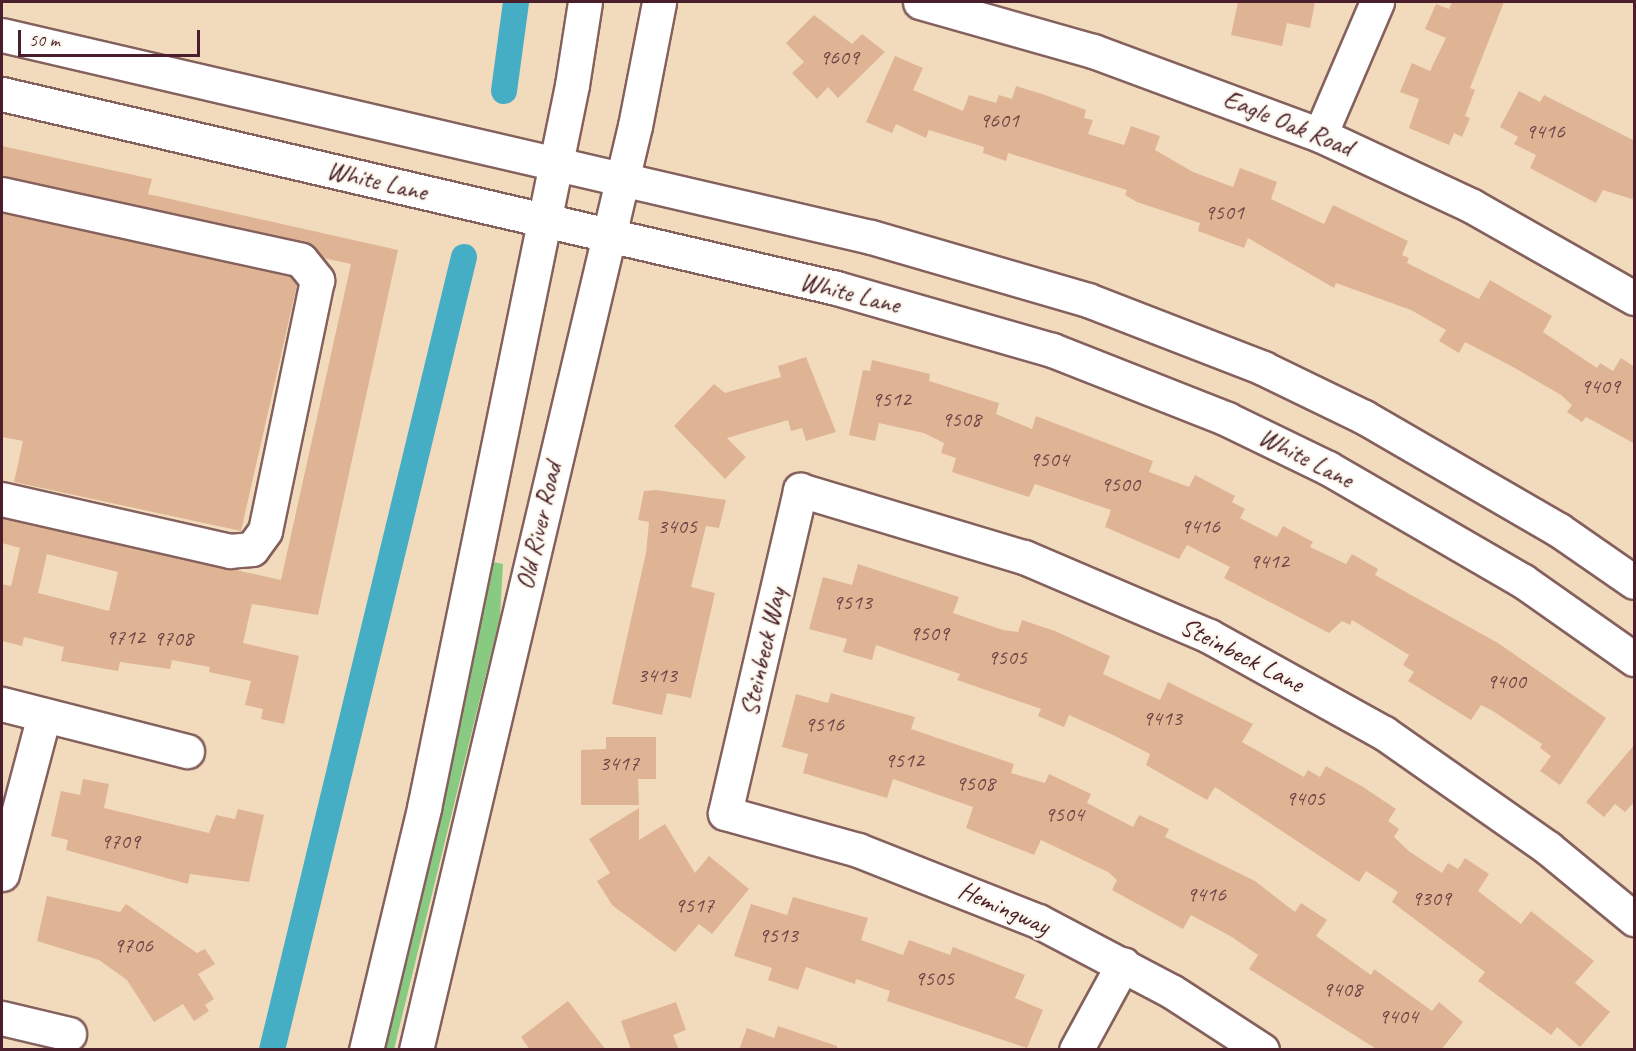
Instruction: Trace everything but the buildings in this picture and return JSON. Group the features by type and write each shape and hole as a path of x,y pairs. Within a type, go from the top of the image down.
{"main road":[{"path":"366,1050 424,808 541,221 555,164 585,2"},
{"name":"Old River Road","path":"416,1050 607,237 659,2"},
{"name":"Eagle Oak Road","path":"920,2 1093,51 1320,135 1472,206 1635,298"},
{"path":"1320,135 1377,2"},
{"path":"9,41 555,164 981,265 1159,325 1364,417 1559,530 1635,582"},
{"name":"White Lane","path":"2,94 945,316 1123,376 1268,438 1427,522 1635,659"},
{"path":"2,194 301,260 317,280 265,531 252,549 230,551 2,499"},
{"name":"Steinbeck Way","path":"725,813 800,490"},
{"name":"Steinbeck Lane","path":"800,490 1024,557 1209,636 1393,739 1539,842 1635,919"},
{"path":"2,704 187,750"},
{"path":"2,874 44,715"},
{"name":"Hemingway","path":"725,813 858,850 962,888 1123,964 1262,1050"},
{"path":"1076,1050 1123,964"},
{"path":"2,1018 69,1034"}],"green space":[{"path":"493,562 503,564 500,617 394,1049 383,1050"}],"waterway":[{"path":"504,91 516,2"},
{"path":"272,1050 464,257"}]}
